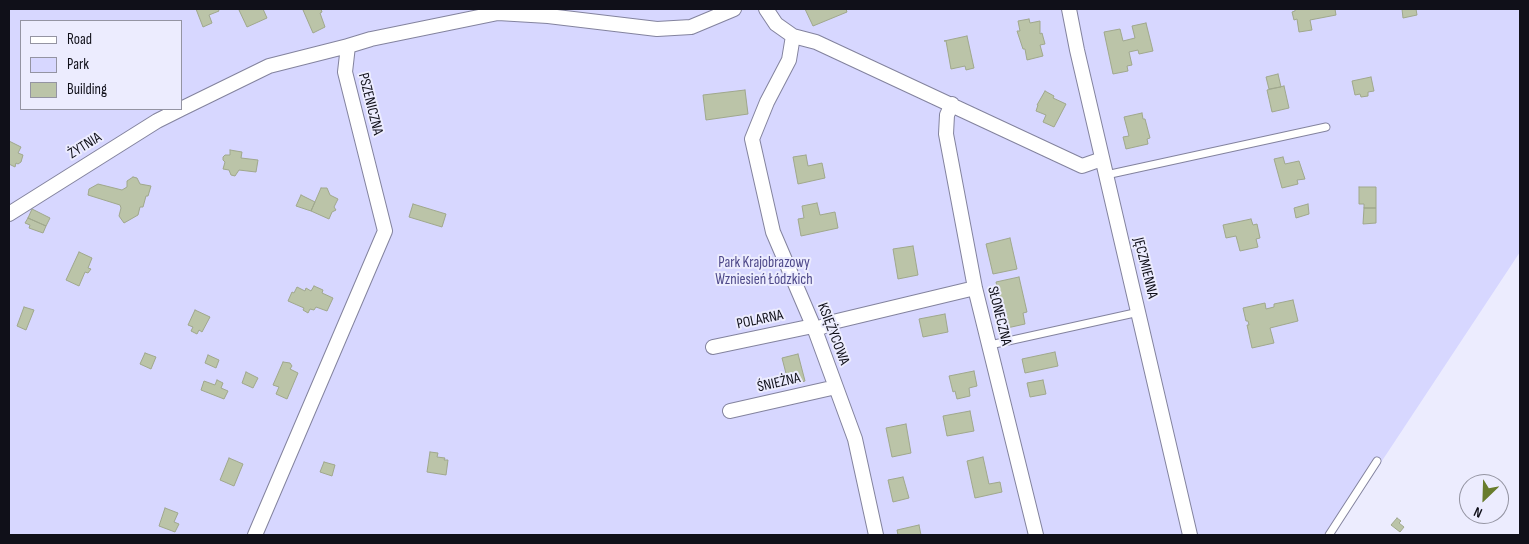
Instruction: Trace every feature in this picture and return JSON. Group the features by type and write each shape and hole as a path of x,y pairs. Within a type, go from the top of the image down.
{"street":[{"path":"348,46 371,39 498,13 548,16 657,29 691,27 734,9"},
{"path":"766,9 776,24 793,36 816,42 1082,166 1102,159"},
{"name":"JĘCZMIENNA","path":"1069,9 1190,535"},
{"name":"KSIĘŻYCOWA","path":"793,36 789,60 767,102 752,139 772,232 814,328 855,439 876,535"},
{"name":"ŻYTNIA","path":"182,109 269,66 348,46"},
{"name":"PSZENICZNA","path":"256,535 385,231 345,72 348,46"},
{"name":"SŁONECZNA","path":"952,104 947,115 946,134 975,288 1036,535"},
{"name":"ŻYTNIA","path":"9,214 157,121 179,110"},
{"name":"POLARNA","path":"713,347 814,328 975,288"},
{"name":"ŚNIEŻNA","path":"730,412 836,387"}],"lane":[{"path":"1106,175 1326,128"},
{"path":"990,345 1139,312"},
{"path":"1329,535 1377,462"}],"green space":[{"name":"Park Krajobrazowy Wzniesień Łódzkich","path":"9,9 1520,9 1520,252 1333,535 9,535"}],"building":[{"path":"196,9 218,9 219,11 209,15 212,23 203,27"},
{"path":"263,9 267,18 247,27 239,10"},
{"path":"321,9 322,12 320,13 325,27 313,33 303,10"},
{"path":"805,9 846,9 847,12 813,26"},
{"path":"1295,9 1335,9 1336,15 1310,20 1312,30 1299,32 1297,19 1294,20 1292,12"},
{"path":"1402,9 1416,9 1417,15 1403,18"},
{"path":"1029,19 1030,23 1040,21 1040,34 1042,33 1045,44 1040,45 1043,56 1027,60 1025,49 1023,49 1017,31 1020,31 1018,21"},
{"path":"1146,23 1153,51 1139,54 1138,50 1129,52 1132,65 1127,66 1128,71 1113,74 1104,32 1120,29 1123,41 1135,38 1132,26"},
{"path":"967,36 974,68 966,70 965,66 951,69 946,41 944,41"},
{"path":"1278,74 1281,87 1269,89 1266,77"},
{"path":"1371,77 1374,91 1368,92 1368,96 1361,97 1360,94 1355,95 1352,81"},
{"path":"1284,86 1289,108 1272,112 1267,90"},
{"path":"745,90 748,114 706,120 703,95"},
{"path":"1045,91 1054,96 1053,98 1066,104 1054,127 1043,122 1046,115 1036,111 1037,105"},
{"path":"1142,113 1150,138 1147,139 1148,144 1126,149 1123,137 1129,136 1124,117"},
{"path":"9,141 21,147 18,153 23,155 21,162 16,163 15,167 9,164"},
{"path":"230,150 242,152 241,158 258,160 256,172 239,170 235,176 231,175 229,170 223,169 225,162 223,157 230,155"},
{"path":"806,155 808,166 822,163 825,178 798,184 793,157"},
{"path":"1283,157 1285,164 1299,161 1305,179 1297,180 1298,184 1282,188 1274,159"},
{"path":"133,177 137,178 140,184 151,186 138,215 124,223 119,216 120,205 88,195 89,189 98,184 122,190 127,187 127,181"},
{"path":"1359,187 1376,187 1376,208 1364,208 1364,204 1359,204"},
{"path":"321,188 327,188 330,195 338,199 334,207 336,210 332,212 329,219 311,211"},
{"path":"301,195 315,202 311,211 296,206"},
{"path":"817,203 820,215 835,212 838,228 801,236 798,219 804,218 802,206"},
{"path":"413,204 446,214 442,227 409,217"},
{"path":"1308,204 1309,214 1296,218 1294,208"},
{"path":"1364,208 1376,208 1376,223 1363,224"},
{"path":"32,209 50,218 46,226 28,218"},
{"path":"28,218 46,226 43,233 29,228 30,225 25,223"},
{"path":"1251,219 1253,225 1257,224 1260,238 1256,239 1258,247 1240,251 1236,236 1226,238 1223,225"},
{"path":"1010,238 1017,269 993,274 986,244"},
{"path":"913,246 918,275 898,279 893,249"},
{"path":"79,252 92,258 88,268 91,269 88,273 85,272 79,286 66,280"},
{"path":"1019,277 1027,312 1023,313 1025,324 1007,328 996,282"},
{"path":"314,286 323,290 322,293 333,298 327,311 316,307 314,310 310,309 308,313 303,310 304,308 288,301 292,292 294,293 297,287 305,291 306,288 311,291"},
{"path":"1293,300 1298,321 1270,328 1274,343 1252,348 1247,325 1249,325 1243,308 1265,303 1266,309 1274,307 1274,304"},
{"path":"24,307 34,310 26,330 17,326"},
{"path":"195,310 210,317 202,332 199,330 197,334 191,331 193,327 188,325"},
{"path":"945,314 948,332 923,337 919,319"},
{"path":"1055,352 1058,366 1025,373 1022,359"},
{"path":"145,353 156,357 151,369 140,364"},
{"path":"798,354 805,381 789,385 782,358"},
{"path":"208,355 219,360 216,368 205,363"},
{"path":"283,362 290,363 292,366 290,369 298,373 287,399 276,394 279,387 273,385"},
{"path":"974,371 977,386 969,388 970,396 957,399 949,376"},
{"path":"246,372 258,378 253,388 242,383"},
{"path":"217,380 223,383 221,388 228,391 224,399 201,390 204,381 215,385"},
{"path":"1043,380 1046,394 1030,397 1027,383"},
{"path":"970,411 974,431 947,436 943,416"},
{"path":"906,424 911,453 892,457 886,428"},
{"path":"430,452 438,453 437,457 448,460 446,475 427,472"},
{"path":"983,457 989,484 1000,482 1002,492 975,498 967,461"},
{"path":"229,458 243,464 234,486 220,480"},
{"path":"324,462 335,465 332,476 320,472"},
{"path":"903,477 909,498 893,502 888,480"},
{"path":"165,508 178,513 174,522 179,524 175,532 159,526"},
{"path":"1397,518 1404,527 1400,532 1391,525"},
{"path":"919,525 921,535 898,535 897,530"}]}
